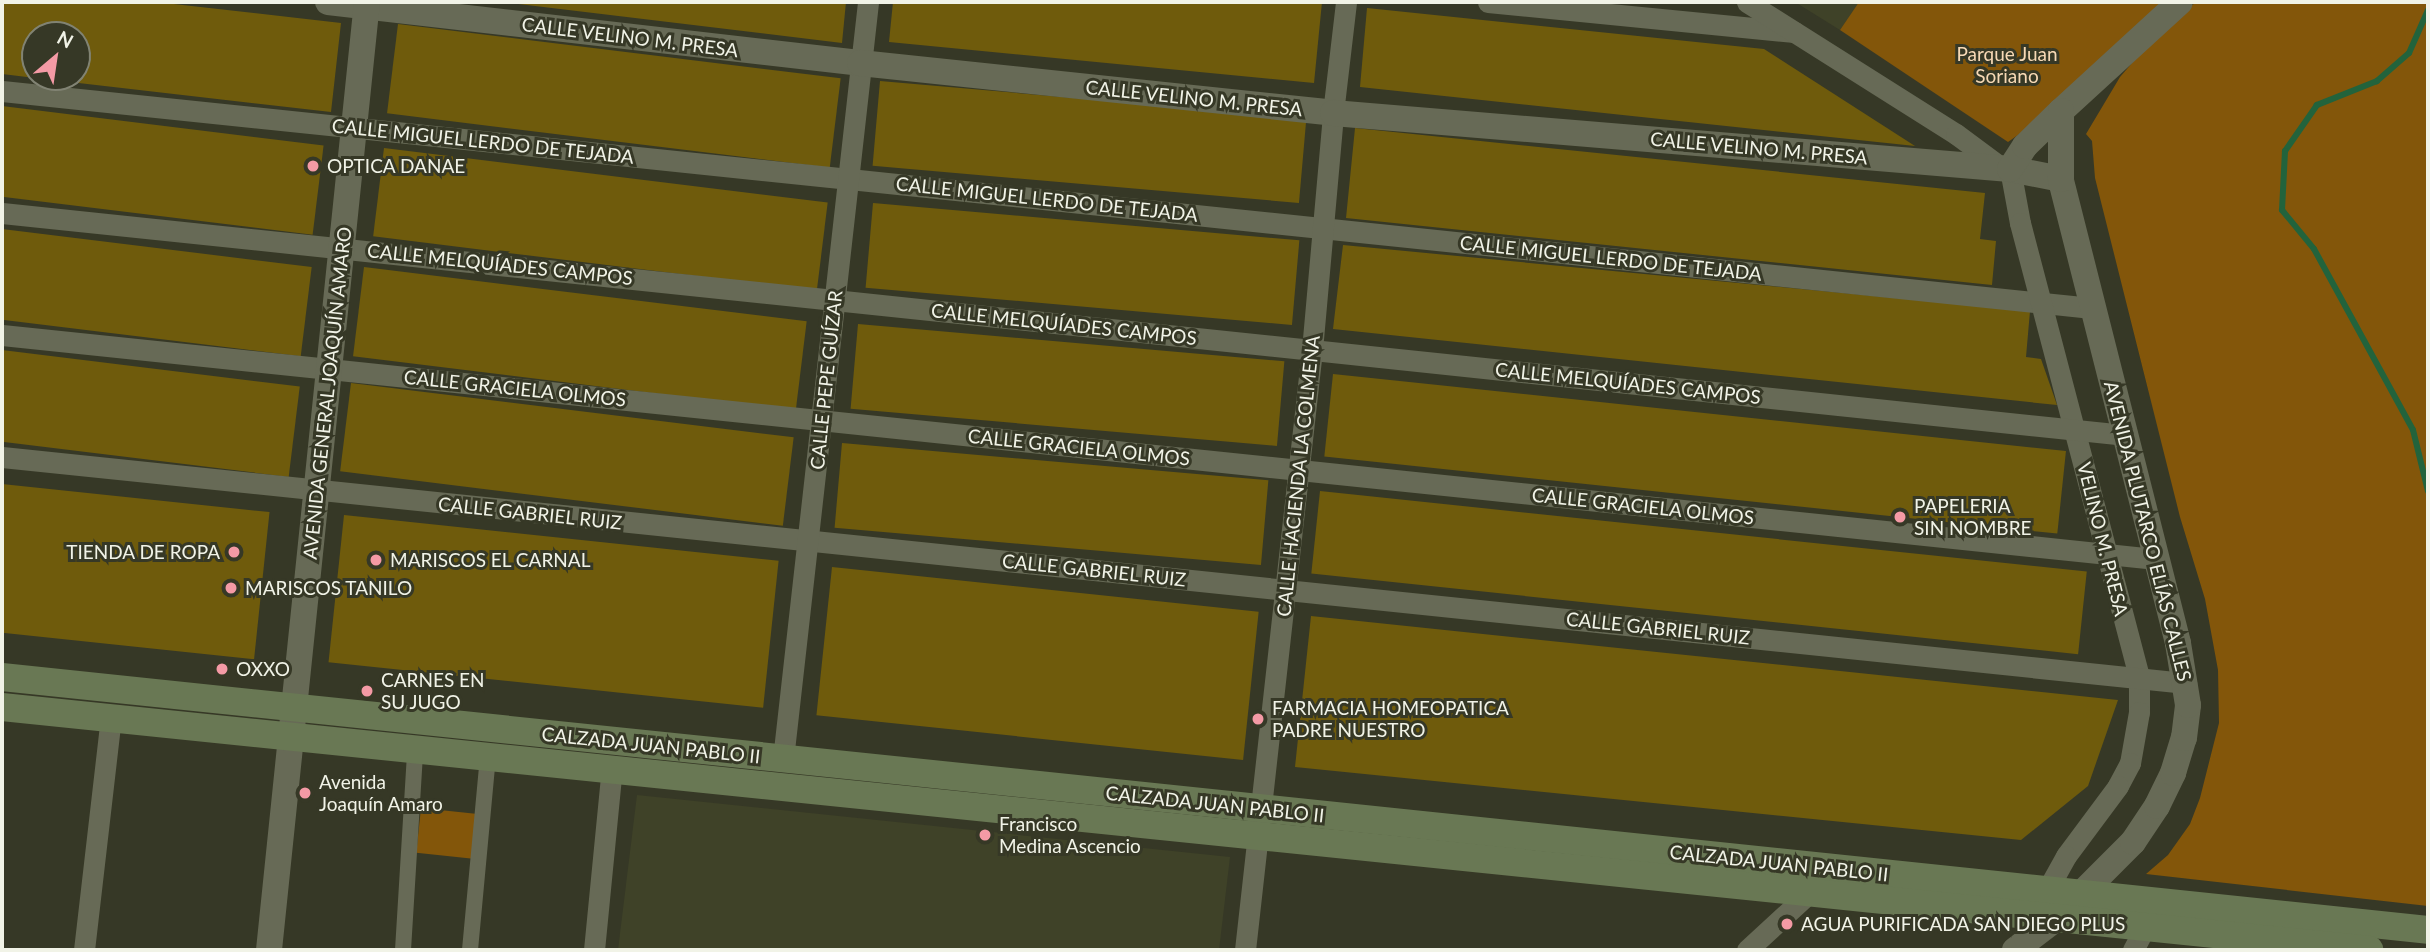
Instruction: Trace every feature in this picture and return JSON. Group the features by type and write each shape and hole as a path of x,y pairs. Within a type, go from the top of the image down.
{"main road":[{"name":"CALZADA JUAN PABLO II","path":"2,677 783,759 1810,892 2034,931 2370,950"},
{"name":"CALZADA JUAN PABLO II","path":"2,707 415,751 2083,893 2428,930"}],"street":[{"name":"CALLE VELINO M. PRESA","path":"328,2 367,4 860,63 1333,113 2006,168 2061,179"},
{"name":"CALLE PEPE GUÍZAR","path":"783,759 868,2"},
{"name":"CALLE HACIENDA LA COLMENA","path":"1245,950 1312,350 1333,113 1346,2"},
{"path":"1488,2 1795,32"},
{"path":"1747,2 2006,168 2061,111 2180,2"},
{"name":"AVENIDA GENERAL JOAQUÍN AMARO","path":"269,950 367,4"},
{"name":"CALLE MIGUEL LERDO DE TEJADA","path":"2,91 2092,308"},
{"name":"AVENIDA PLUTARCO ELÍAS CALLES","path":"2034,931 2083,893 2133,842 2157,806 2173,773 2184,738 2186,683 2061,179 2061,111"},
{"name":"VELINO M. PRESA","path":"2006,168 2044,303 2139,678 2139,712 2130,763 2119,786 2076,842 2047,890"},
{"name":"CALLE MELQUÍADES CAMPOS","path":"2,213 2126,435"},
{"name":"CALLE GRACIELA OLMOS","path":"2,335 2156,559"},
{"name":"CALLE GABRIEL RUIZ","path":"2,457 2186,683"},
{"path":"84,950 110,718"},
{"path":"403,950 415,751"},
{"path":"470,950 488,756"},
{"path":"594,950 612,767"},
{"path":"2034,931 2047,890"},
{"path":"1747,950 1810,892"}],"shaded area":[{"path":"1795,2 1859,2 1840,30"},
{"path":"637,795 1230,857 1219,950 618,950"}],"green space":[{"name":"Parque Juan Soriano","path":"1859,2 2165,2 2058,107 2008,142 1840,30"},
{"path":"2196,2 2428,2 2428,906 2146,874 2168,855 2190,824 2200,798 2219,723 2218,670 2205,599 2180,517 2095,178 2092,141 2086,134 2120,77 2157,34"},
{"path":"421,808 478,814 473,859 416,853"}],"building":[{"path":"2,2 156,2 341,23 331,112 91,84 91,21 21,21 21,76 2,74"},
{"path":"502,2 846,2 842,43"},
{"path":"893,2 1322,2 1314,83 889,42"},
{"path":"1367,8 1764,49 1915,146 1360,87"},
{"path":"398,24 841,78 830,168 387,113"},
{"path":"880,81 1306,118 1299,203 873,166"},
{"path":"2,106 324,145 313,235 2,197"},
{"path":"1355,128 1985,193 1980,239 1996,241 1992,285 1346,218"},
{"path":"384,148 828,202 817,291 373,236"},
{"path":"873,203 1299,240 1292,325 866,288"},
{"path":"2,229 312,267 301,356 2,320"},
{"path":"1343,245 2030,311 2026,357 2041,359 2057,405 1333,329"},
{"path":"364,267 807,321 796,411 353,356"},
{"path":"858,324 1284,361 1277,446 851,409"},
{"path":"2,350 300,387 289,477 2,442"},
{"path":"1333,374 2066,451 2057,534 1324,457"},
{"path":"351,383 794,437 783,526 340,471"},
{"path":"842,443 1268,480 1261,565 835,528"},
{"path":"2,484 270,512 254,659 2,633"},
{"path":"1320,491 2087,572 2078,654 1311,574"},
{"path":"344,515 779,561 763,708 329,662"},
{"path":"832,567 1259,612 1243,760 816,715"},
{"path":"1311,616 2118,700 2088,786 2021,840 1295,767"}],"waterway":[{"path":"2428,10 2409,53 2377,81 2317,105 2285,151 2282,210 2314,249 2413,430 2428,491"}],"place":[{"name":"OPTICA DANAE","path":"313,166"},
{"name":"PAPELERIA SIN NOMBRE","path":"1900,517"},
{"name":"TIENDA DE ROPA","path":"234,552"},
{"name":"MARISCOS EL CARNAL","path":"376,560"},
{"name":"MARISCOS TANILO","path":"231,588"},
{"name":"OXXO","path":"222,669"},
{"name":"CARNES EN SU JUGO","path":"367,691"},
{"name":"FARMACIA HOMEOPATICA PADRE NUESTRO","path":"1258,719"},
{"name":"Avenida Joaquín Amaro","path":"305,793"},
{"name":"Francisco Medina Ascencio","path":"985,835"},
{"name":"AGUA PURIFICADA SAN DIEGO PLUS","path":"1787,924"}]}
